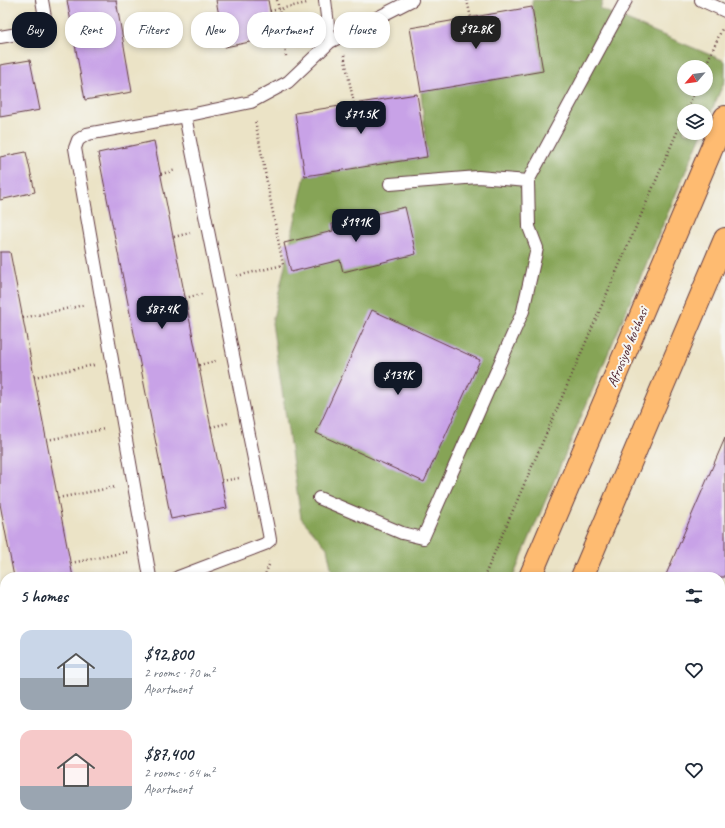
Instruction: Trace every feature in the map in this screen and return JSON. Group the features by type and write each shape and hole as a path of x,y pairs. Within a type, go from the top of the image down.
{"main road":[{"name":"Afrosiyob ko'chasi","path":"532,572 725,117"},
{"path":"584,572 725,239"}],"lane":[{"path":"0,37 47,29 42,0"},
{"path":"389,12 412,0"},
{"path":"319,498 402,532 423,538 523,311 537,248 529,228 528,181 626,0"},
{"path":"701,0 725,12"},
{"path":"320,1 334,37"},
{"path":"149,572 75,148 78,140 87,134 251,102 288,82 334,41"},
{"path":"185,116 270,540 266,544 191,572"},
{"path":"390,184 478,177 528,181"}],"path":[{"path":"277,0 284,35 288,82"},
{"path":"467,0 471,18"},
{"path":"270,11 320,1"},
{"path":"708,60 722,28"},
{"path":"337,48 354,104"},
{"path":"219,281 283,265 251,102"},
{"path":"486,572 677,132"},
{"path":"23,318 102,302"},
{"path":"34,376 112,361"},
{"path":"47,440 123,425"},
{"path":"58,498 133,483"},
{"path":"70,563 145,549"}],"green space":[{"path":"532,0 603,0 600,9 725,61 725,80 713,108 713,104 677,104 677,140 699,140 515,572 332,572 327,548 301,518 272,323 305,176 427,157 421,92 543,71"}],"building":[{"path":"67,0 116,0 132,92 85,100 76,48 116,48 116,12 69,12"},
{"path":"216,0 268,0 270,12 247,12 247,43 239,44 239,12 218,12"},
{"path":"532,7 543,71 421,92 410,28"},
{"path":"30,60 40,110 0,117 0,65"},
{"path":"417,94 427,157 305,176 295,113"},
{"path":"154,141 227,508 171,519 98,153"},
{"path":"26,152 35,192 0,200 0,157"},
{"path":"405,207 416,254 343,272 340,260 291,272 284,243 333,231 332,224"},
{"path":"0,252 10,252 72,572 13,572 0,504"},
{"path":"372,310 480,360 424,482 316,433"},
{"path":"725,438 725,572 667,572"}]}
